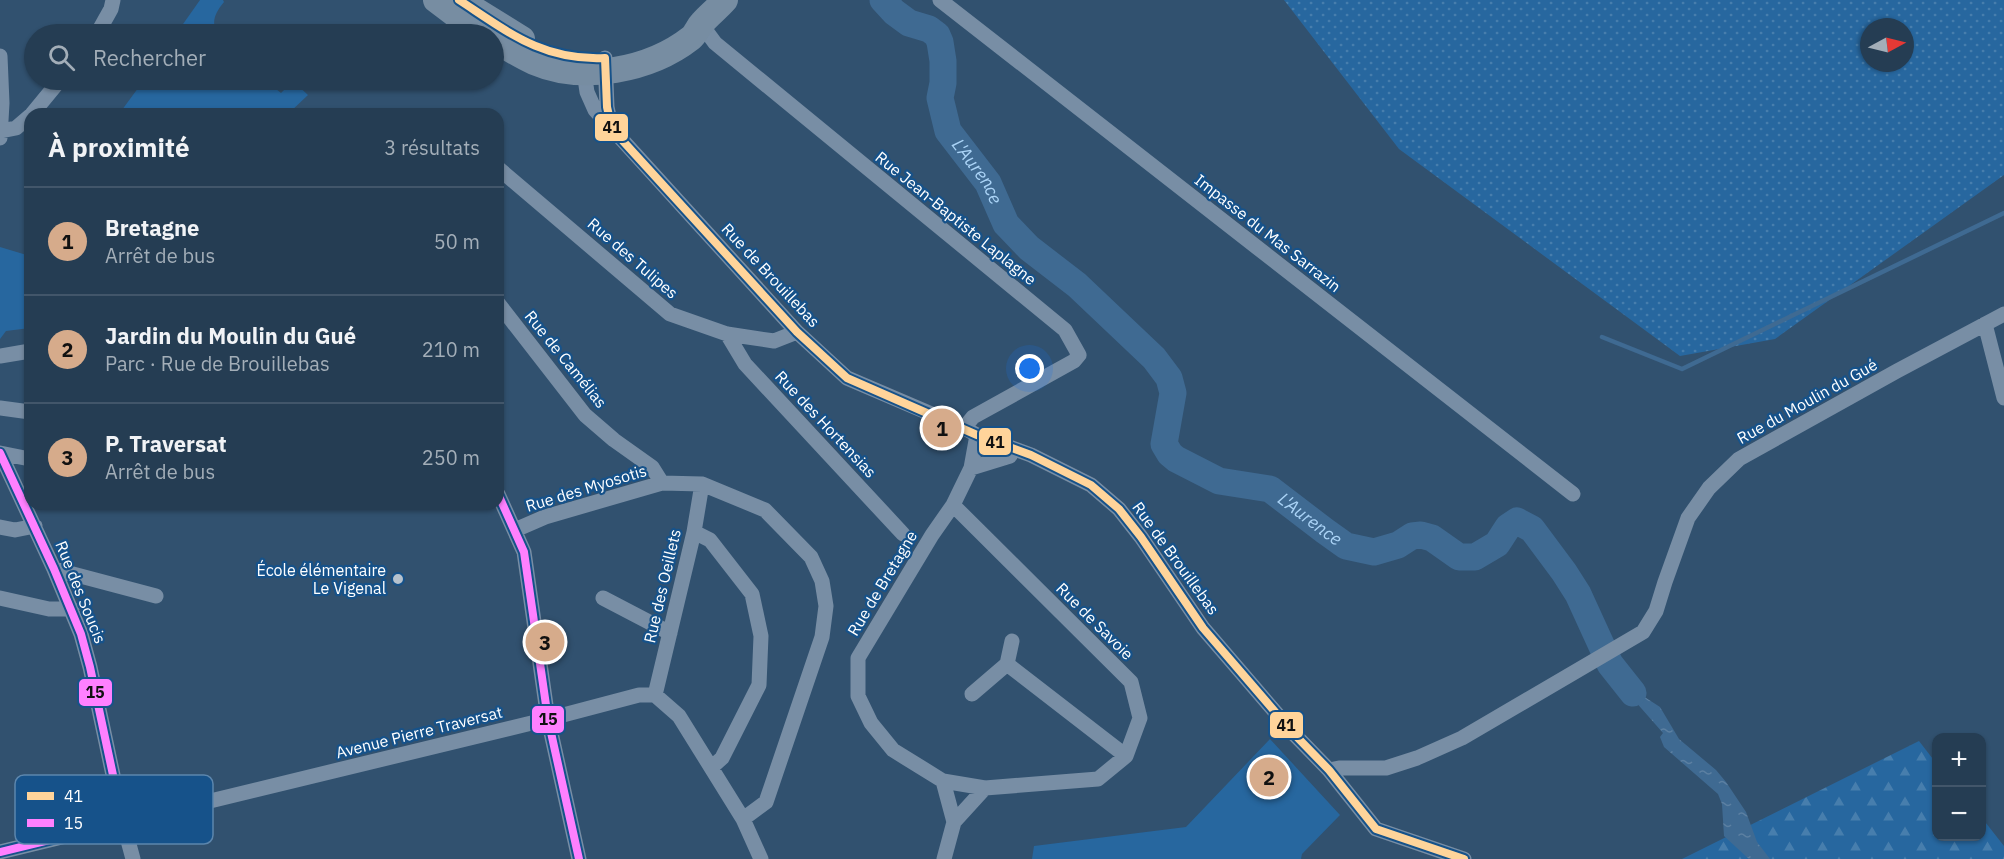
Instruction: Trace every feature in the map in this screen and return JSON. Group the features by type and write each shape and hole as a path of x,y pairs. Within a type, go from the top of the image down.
{"main road":[{"path":"436,0 469,24"},
{"path":"459,0 496,24"},
{"path":"504,46 535,63 568,71 639,50 689,26 701,24 725,0"},
{"path":"504,29 551,52 594,65"}],"street":[{"path":"103,24 113,0"},
{"name":"Impasse du Mas Sarrazin","path":"940,0 1573,494"},
{"name":"Rue Jean-Baptiste Laplagne","path":"701,24 715,43 1065,330 1079,355 1074,361 973,417 970,432"},
{"path":"0,56 3,103 1,135 24,121"},
{"path":"594,65 612,129"},
{"name":"Rue de Brouillebas","path":"594,65 587,92 595,110 797,332 847,378 1013,450 1031,455 1091,485 1119,509 1141,537 1203,628 1295,735 1329,770 1376,829 1464,859"},
{"path":"37,108 52,90"},
{"name":"Rue des Tulipes","path":"504,173 670,314 727,334 774,341 797,332"},
{"name":"Rue de Camélias","path":"504,311 585,415 614,440 652,467 662,483"},
{"name":"Rue du Moulin du Gué","path":"1329,770 1386,768 1417,758 1462,738 1643,633 1656,611 1688,518 1709,488 1739,459 2004,314"},
{"path":"1985,324 2004,398"},
{"name":"Rue des Hortensias","path":"727,334 745,363 903,534"},
{"path":"0,356 24,352"},
{"path":"0,408 24,411"},
{"path":"953,505 971,468 970,432"},
{"path":"971,468 1010,456 1013,450"},
{"path":"0,453 24,458"},
{"name":"Rue des Soucis","path":"0,453 24,503"},
{"name":"Rue des Myosotis","path":"515,530 545,518 662,483 702,484 765,510 811,556 822,580 826,606 822,637 766,802 743,819"},
{"name":"Rue des Oeillets","path":"655,695 694,532 702,484"},
{"name":"Rue de Savoie","path":"953,505 1131,682 1140,718 1126,756"},
{"name":"Rue de Bretagne","path":"943,781 893,750 870,723 858,696 858,658 932,535 953,505"},
{"path":"504,507 524,552 548,719 579,859"},
{"name":"Rue des Soucis","path":"27,510 72,609 90,667 113,775"},
{"path":"0,526 15,530 35,526"},
{"path":"694,532 710,540 752,594 761,636 759,685 723,758 712,767"},
{"path":"54,569 156,596"},
{"path":"0,598 50,609 72,609"},
{"path":"603,598 670,633"},
{"path":"972,694 1007,664 1012,641"},
{"path":"954,822 943,781 985,788 1098,779 1126,756 1007,664"},
{"name":"Avenue Pierre Traversat","path":"213,800 639,695 655,695"},
{"path":"655,695 679,716 712,767 743,819 761,859"},
{"path":"944,859 954,822 985,788"},
{"name":"Avenue Pierre Traversat","path":"0,852 33,844"},
{"name":"Rue des Soucis","path":"129,844 133,859"}],"green space":[{"path":"200,0 223,0 214,24 183,24"},
{"path":"1284,0 2004,0 2004,175 1775,339 1680,356 1399,149"},
{"path":"137,90 277,90 281,93 284,90 303,90 308,95 294,108 123,108"},
{"path":"0,247 24,254 24,329 6,331 0,339"},
{"path":"1270,739 1340,815 1302,854 1301,859 1032,859 1034,846 1186,827"},
{"path":"1919,741 1932,758 1932,841 1986,841 1986,823 2004,846 2004,859 1682,859"}],"water":[{"path":"883,0 893,0 907,14 937,28 947,37 952,51 945,97 951,129 990,176 1008,218 1021,233 1083,280 1166,361 1180,385 1177,423 1171,445 1173,449 1203,464 1221,478 1256,478 1272,482 1293,496 1319,521 1348,542 1372,547 1393,541 1414,531 1420,531 1427,532 1460,552 1472,553 1494,542 1509,518 1525,514 1538,527 1555,553 1570,569 1586,595 1607,640 1601,644 1554,556 1529,528 1517,521 1508,527 1497,544 1475,557 1459,557 1432,538 1421,535 1412,536 1398,545 1374,552 1346,546 1270,489 1219,481 1170,454 1164,444 1173,393 1169,378 1154,358 1077,285 1029,248 1006,224 988,183 948,131 940,98 943,61 937,36 929,29 909,23"},
{"path":"1615,661 1643,696 1660,707 1679,739 1716,770 1726,782 1746,812 1757,842 1770,859 1749,859 1724,836 1722,804 1718,794 1664,747 1660,737 1663,733 1605,667"}],"waterway":[{"name":"L'Aurence","path":"883,0 909,23 929,29 937,35 943,61 940,98 948,131 988,183 1006,224 1029,248 1077,285 1154,358 1169,378 1173,393 1164,444 1170,454 1219,481 1270,489 1346,546 1374,552 1398,545 1412,536 1421,535 1432,538 1459,557 1475,557 1497,544 1508,527 1517,521 1532,529 1564,572 1578,594 1610,664 1633,693"},
{"path":"1602,337 1682,369 2004,213"}],"transit line":[{"name":"41","path":"459,0 496,24"},
{"name":"41","path":"504,29 527,42 563,55 605,58 607,107 612,129 797,332 847,378 977,435 1031,455 1091,485 1119,509 1141,537 1203,628 1295,735 1329,770 1376,829 1464,859"},
{"name":"15","path":"0,453 24,505"},
{"name":"15","path":"504,507 524,552 548,719 579,859"},
{"name":"15","path":"27,510 81,634 113,775"},
{"name":"15","path":"0,852 33,844"}],"place":[{"name":"Bretagne","path":"942,428"},
{"name":"École élémentaire Le Vigenal","path":"398,579"},
{"name":"P. Traversat","path":"545,642"},
{"name":"Jardin du Moulin du Gué","path":"1269,777"}]}
